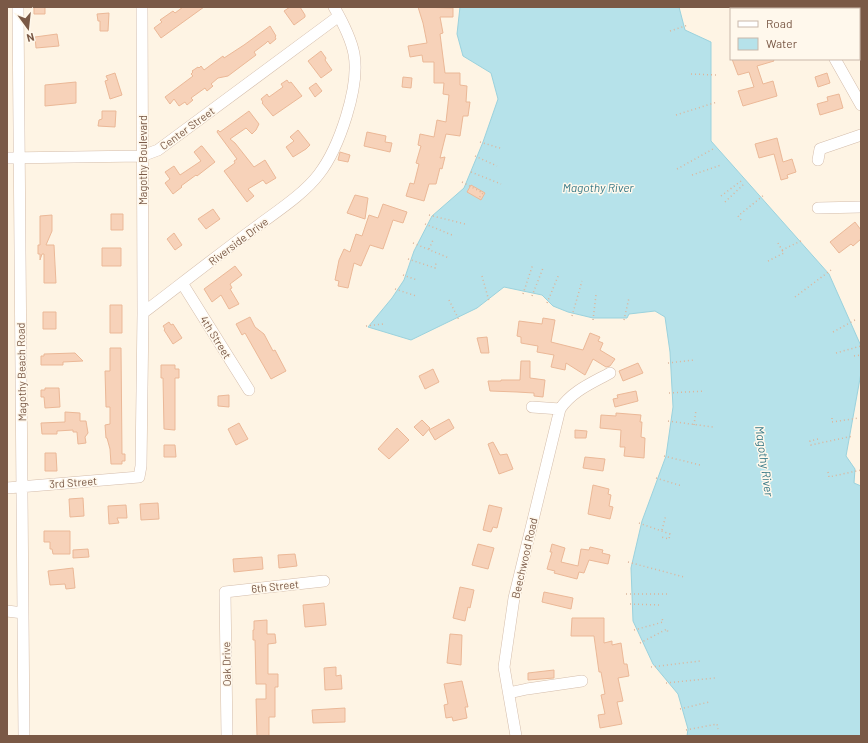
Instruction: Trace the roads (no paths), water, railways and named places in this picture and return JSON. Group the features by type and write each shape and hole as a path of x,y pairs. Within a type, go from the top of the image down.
{"street":[{"name":"Magothy Beach Road","path":"18,7 24,736"},
{"name":"Magothy Boulevard","path":"142,7 143,313"},
{"name":"Center Street","path":"7,158 142,156 158,150 336,11"},
{"name":"Riverside Drive","path":"143,313 284,207 323,169 336,143 348,112 354,76 354,54 343,23 336,11"},
{"path":"836,60 861,105"},
{"path":"818,160 820,149 861,135"},
{"path":"818,208 861,207"},
{"name":"4th Street","path":"182,283 249,390"},
{"name":"3rd Street","path":"7,488 139,478 141,466 143,313"},
{"path":"532,407 560,409 566,400 574,394 610,373"},
{"name":"Beechwood Road","path":"516,736 504,667 514,598 560,409"},
{"name":"6th Street","path":"225,592 324,581"},
{"name":"Oak Drive","path":"225,592 227,736"},
{"path":"7,611 23,613"},
{"path":"508,693 582,682"}],"water":[{"name":"Magothy River","path":"460,7 679,7 685,30 711,42 711,141 829,274 861,346 861,373 846,456 855,469 854,483 861,486 861,736 687,736 688,729 678,694 653,664 633,621 631,568 642,521 666,456 673,407 670,352 665,317 655,311 629,314 627,318 593,318 568,312 553,306 542,295 504,287 477,308 411,340 368,327 392,298 404,280 414,251 432,216 464,188 483,142 498,99 491,73 463,56 457,34"}]}
